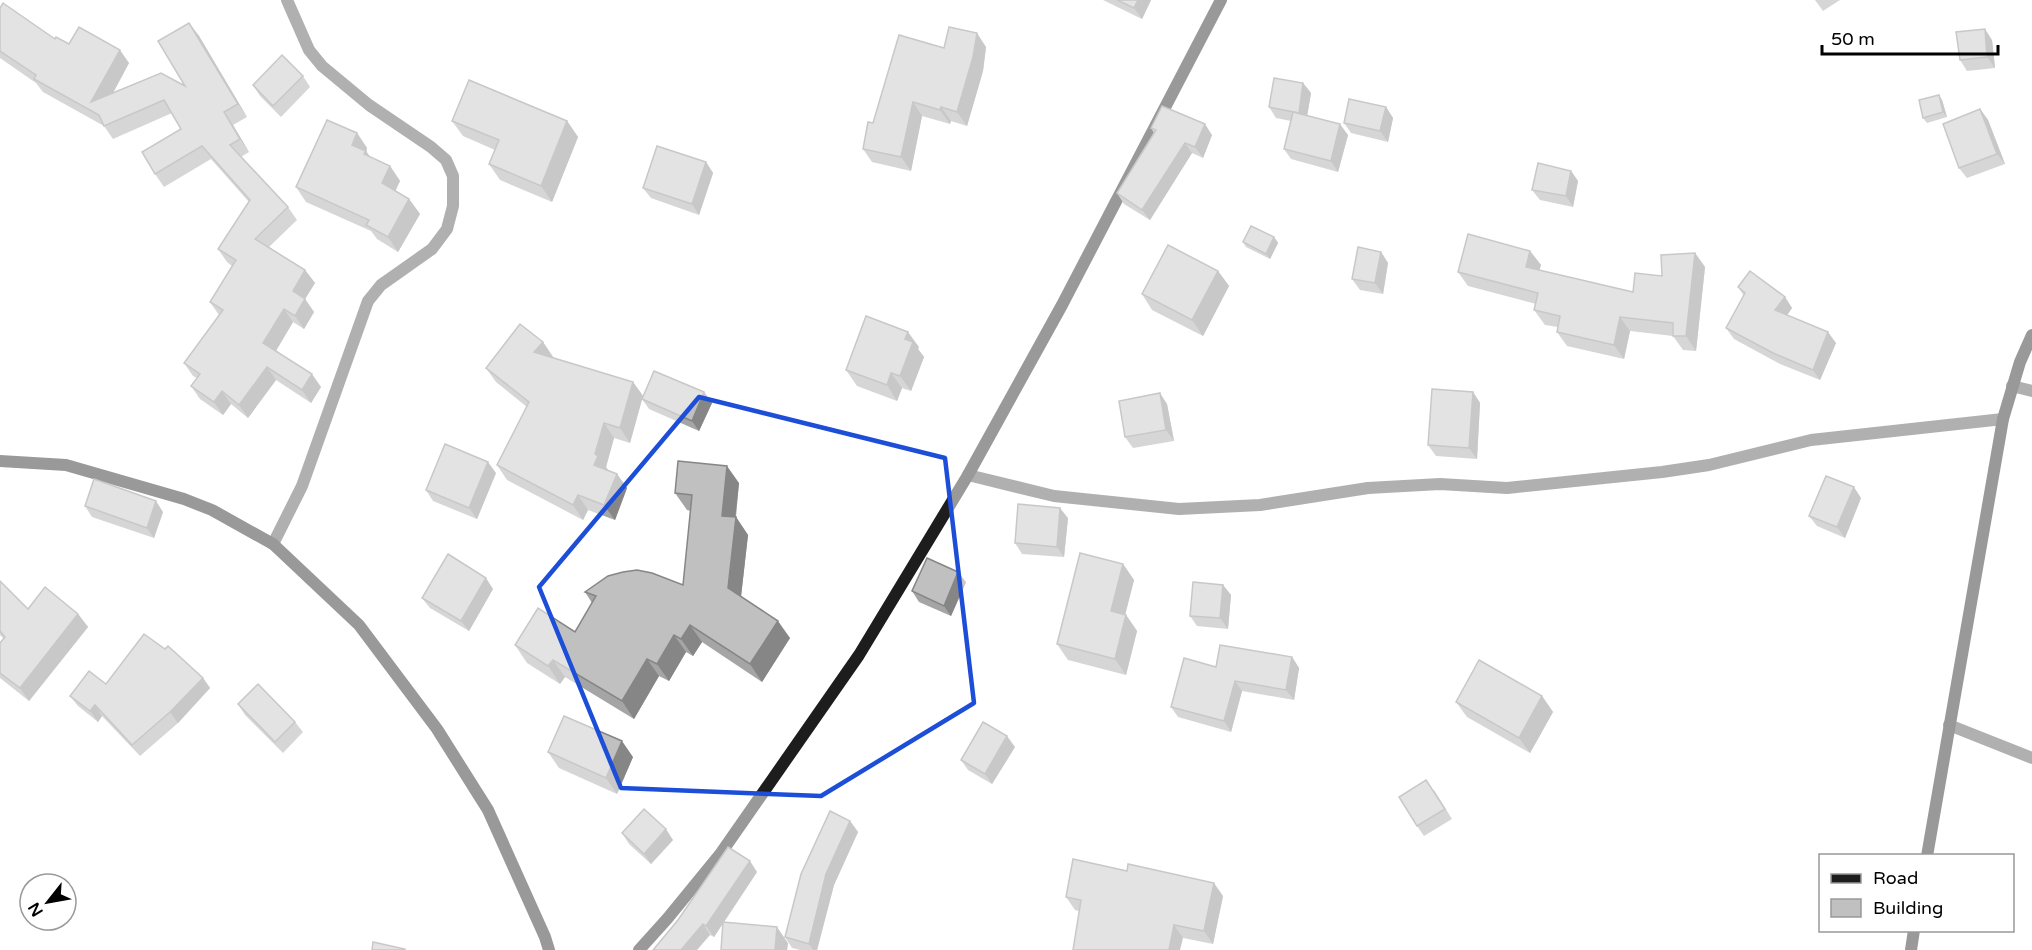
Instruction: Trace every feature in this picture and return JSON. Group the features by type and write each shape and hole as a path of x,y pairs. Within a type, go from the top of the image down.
{"street":[{"path":"273,544 302,486 368,301 381,285 432,249 447,229 453,206 453,176 446,160 406,129 369,105 322,66 309,50 287,0"},
{"path":"639,950 721,853 860,655 968,475 1062,304 1221,0"},
{"path":"1927,854 2003,419 2012,386 2032,335"},
{"path":"2012,386 2032,391"},
{"path":"968,475 1054,496 1179,509 1260,505 1368,488 1440,484 1507,488 1662,472 1709,465 1811,440 2003,419"},
{"path":"0,461 66,465 184,499 212,510 273,544 359,625 437,729 488,810 549,950"},
{"path":"1949,724 2032,758"},
{"path":"1911,950 1914,932"}],"highlighted area":[{"path":"699,397 945,458 974,703 821,796 621,788 539,587"}],"building":[{"path":"1117,0 1138,0 1134,8"},
{"path":"3,3 55,39 56,37 69,44 79,27 120,50 91,102 161,73 185,86 158,41 189,23 238,104 224,112 240,139 230,145 288,207 255,239 305,270 293,291 305,299 295,316 284,309 263,343 312,374 302,390 267,367 239,405 222,391 214,402 191,386 200,374 184,363 223,310 210,302 236,260 218,249 250,200 202,146 155,174 142,152 181,129 164,100 104,126 99,115 34,79 36,75 0,51 0,8"},
{"path":"949,27 977,33 973,57 957,112 941,107 940,110 913,102 901,157 863,149 868,122 873,123 899,35 944,48"},
{"path":"1985,29 1987,57 1960,60 1956,32"},
{"path":"282,55 303,76 273,106 253,85"},
{"path":"1274,78 1303,83 1299,113 1269,107"},
{"path":"469,80 567,121 541,186 489,164 499,140 452,121"},
{"path":"1939,95 1943,112 1923,118 1919,100"},
{"path":"1349,99 1386,107 1380,131 1344,123"},
{"path":"1162,106 1205,124 1195,147 1185,143 1142,210 1117,193 1156,130 1151,128"},
{"path":"1980,109 1997,154 1959,168 1943,124"},
{"path":"1293,112 1340,124 1331,161 1284,149"},
{"path":"327,120 357,133 352,145 366,151 364,154 390,166 382,183 409,199 388,237 366,225 369,220 296,187"},
{"path":"657,146 706,162 692,204 643,188"},
{"path":"1538,163 1571,171 1566,196 1532,190"},
{"path":"1251,226 1274,237 1266,254 1243,242"},
{"path":"1468,234 1530,251 1526,267 1633,292 1635,273 1662,276 1661,255 1695,253 1686,336 1673,336 1673,323 1620,317 1614,345 1557,332 1560,316 1534,310 1538,293 1458,272"},
{"path":"1168,245 1218,271 1192,320 1142,294"},
{"path":"1358,247 1381,252 1375,283 1352,279"},
{"path":"1750,271 1785,297 1775,310 1828,332 1813,370 1773,353 1726,328 1745,293 1738,287"},
{"path":"866,316 908,332 905,339 913,342 900,376 891,373 887,385 846,370"},
{"path":"520,324 543,342 534,352 633,382 620,428 604,423 595,454 598,456 594,465 617,474 604,505 578,495 573,505 497,465 529,402 486,368"},
{"path":"654,371 704,392 692,421 642,399"},
{"path":"1432,389 1473,392 1469,448 1428,445"},
{"path":"1160,393 1166,430 1125,437 1119,401"},
{"path":"445,444 488,462 469,508 426,490"},
{"path":"678,461 727,466 722,516 736,517 728,588 778,621 750,664 690,625 681,639 674,635 657,664 647,659 622,701 553,660 548,666 515,645 538,608 575,632 596,596 585,592 608,576 637,570 683,585 692,495 675,493"},
{"path":"1826,476 1854,487 1837,527 1809,516"},
{"path":"94,479 156,501 147,528 85,506"},
{"path":"1018,504 1060,508 1057,547 1015,543"},
{"path":"1080,553 1123,564 1111,611 1126,615 1115,659 1057,644"},
{"path":"448,554 486,578 461,621 422,598"},
{"path":"927,558 958,572 944,606 912,591"},
{"path":"0,581 28,609 45,587 78,614 20,688 0,673 0,643 5,637 0,631"},
{"path":"1193,582 1223,585 1220,618 1190,616"},
{"path":"144,634 165,649 168,646 203,678 170,712 132,745 95,705 90,711 70,696 89,671 106,684"},
{"path":"1220,645 1292,657 1286,690 1235,681 1224,721 1171,707 1184,658 1216,667"},
{"path":"1479,660 1542,696 1519,738 1456,702"},
{"path":"258,684 295,722 275,742 238,704"},
{"path":"564,716 622,741 606,778 548,752"},
{"path":"983,722 1007,736 985,774 961,760"},
{"path":"1426,780 1445,809 1417,826 1399,797"},
{"path":"644,809 666,829 644,854 622,833"},
{"path":"830,811 850,821 826,874 809,944 785,937 801,874"},
{"path":"728,847 750,861 706,926 703,924 681,950 653,950 678,920"},
{"path":"1073,859 1127,871 1128,864 1214,883 1204,931 1174,925 1169,950 1073,950 1081,900 1066,897"},
{"path":"723,922 777,927 775,950 721,950"},
{"path":"373,942 405,949 405,950 372,950"}]}
